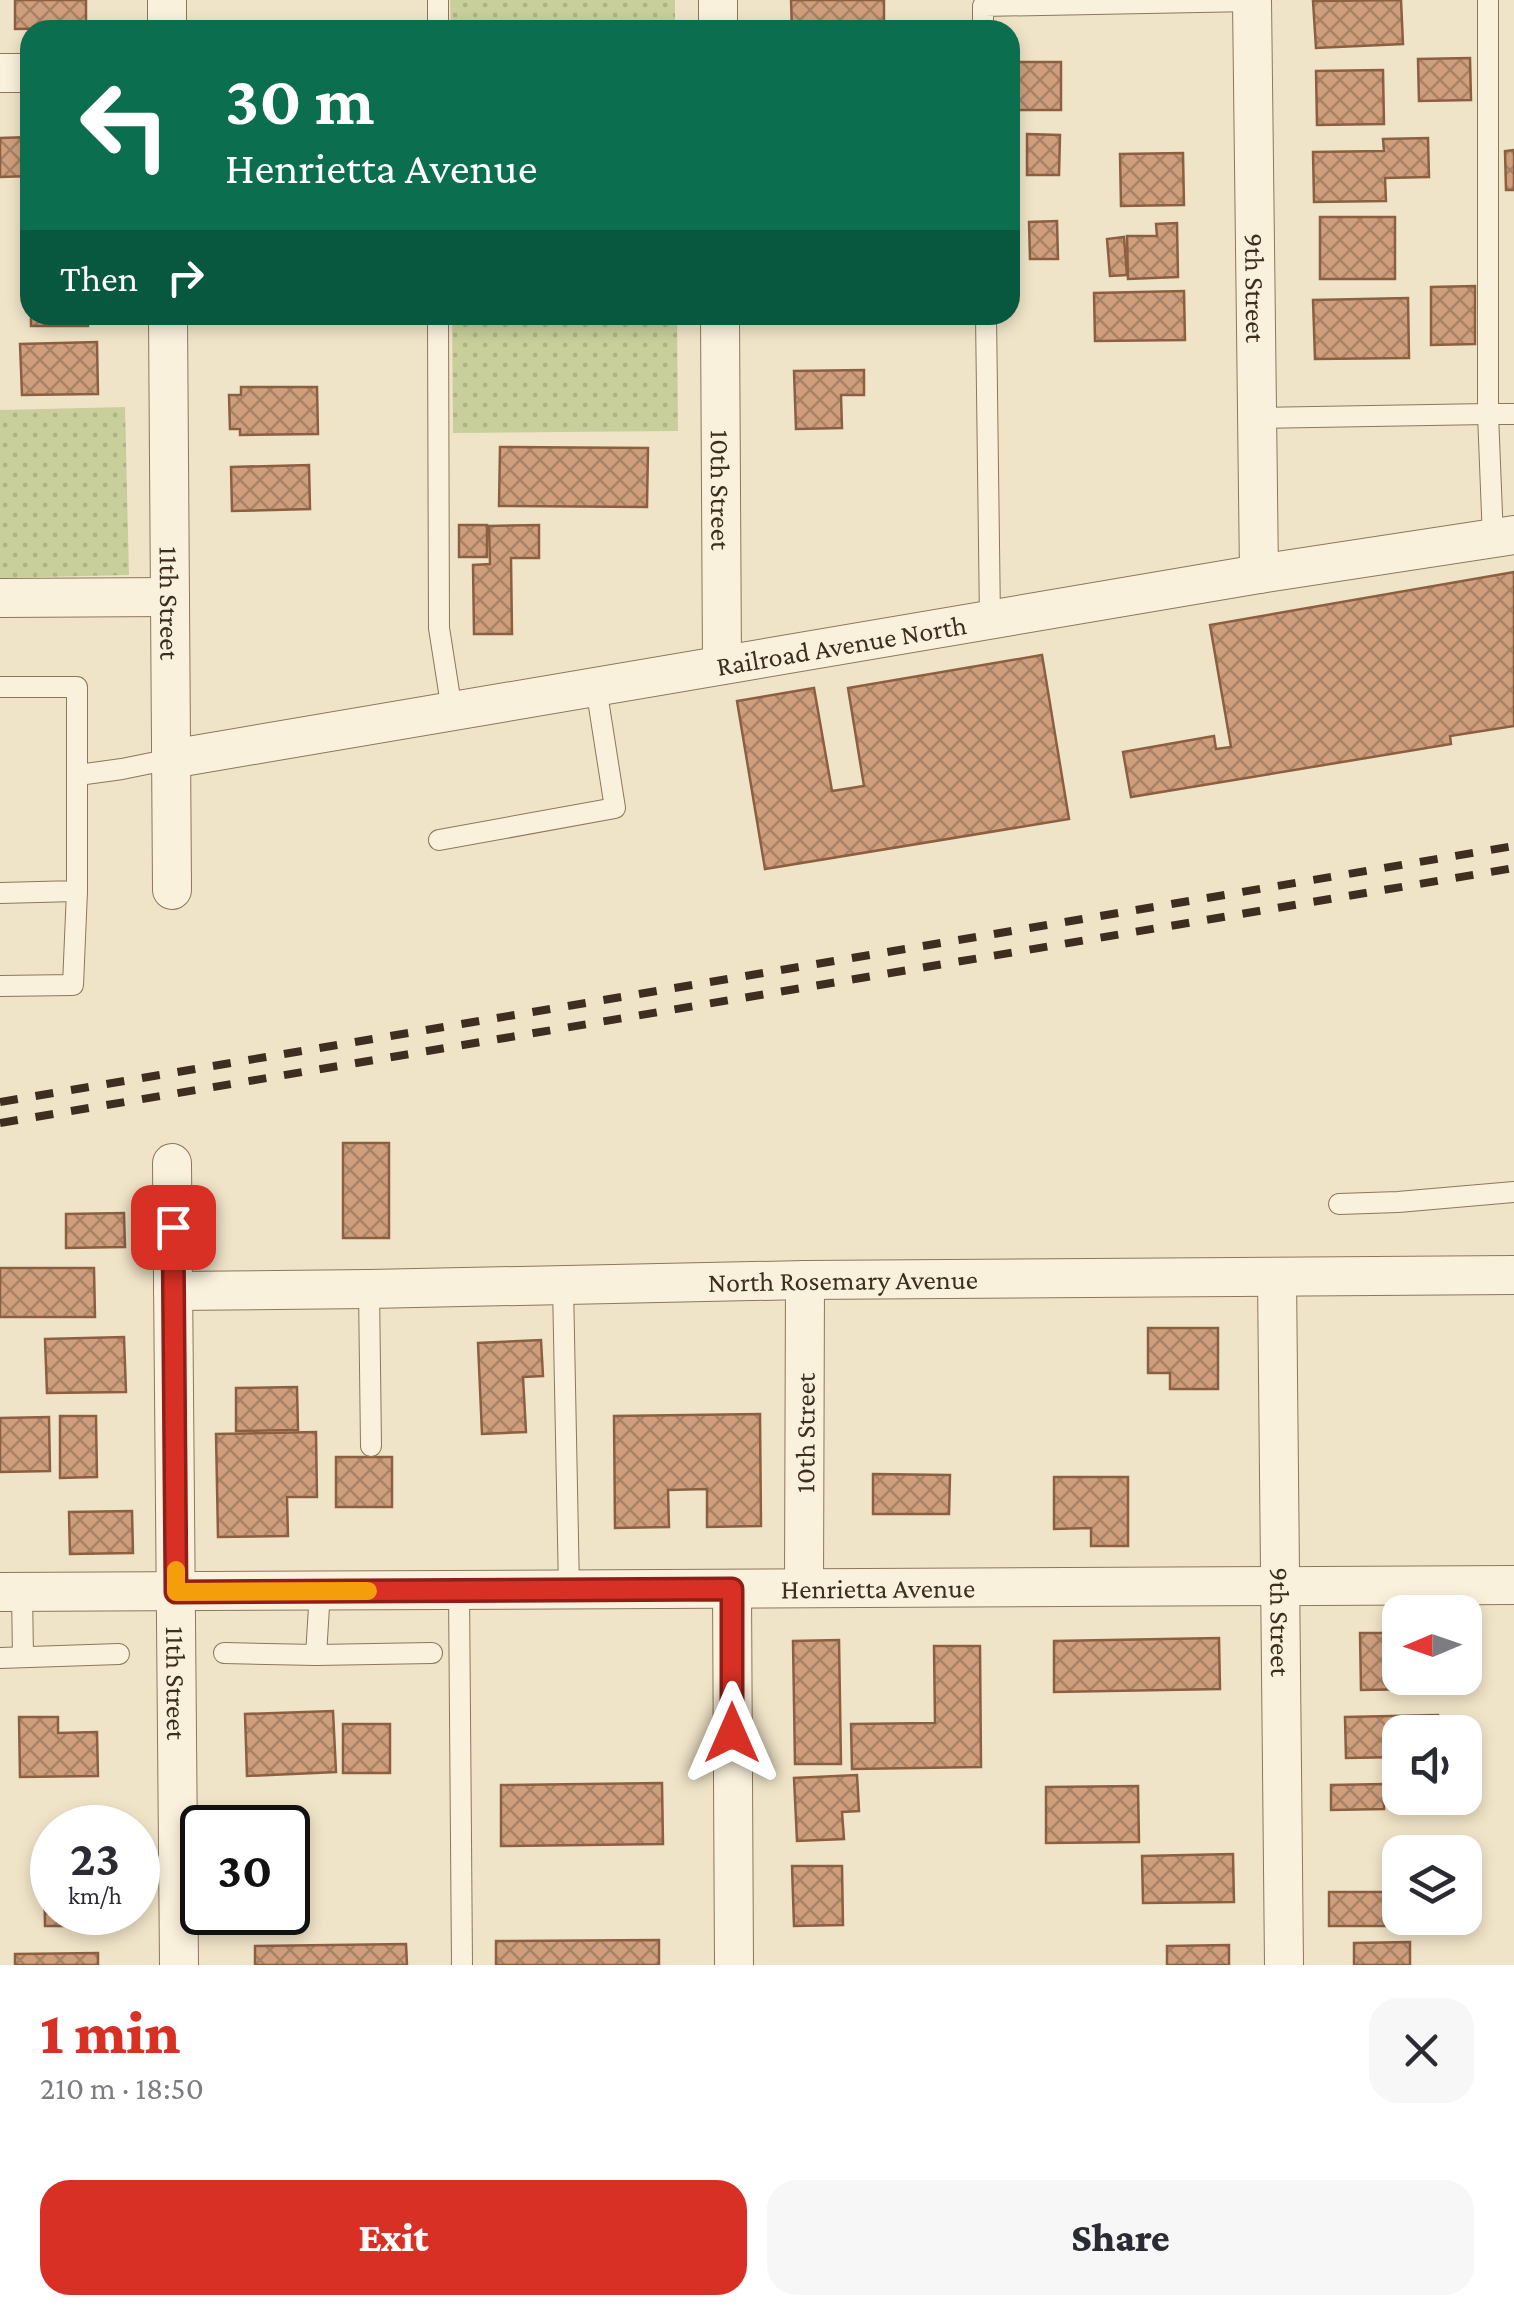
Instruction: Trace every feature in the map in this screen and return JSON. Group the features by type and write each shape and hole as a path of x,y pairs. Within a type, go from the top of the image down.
{"street":[{"name":"9th Street","path":"1252,0 1260,574"},
{"name":"11th Street","path":"168,325 172,890"},
{"name":"10th Street","path":"720,325 722,665"},
{"name":"Railroad Avenue North","path":"171,758 1503,536"},
{"path":"0,598 170,597"},
{"name":"11th Street","path":"172,1163 179,1965"},
{"name":"North Rosemary Avenue","path":"173,1291 1514,1274"},
{"name":"9th Street","path":"1277,1278 1284,1965"},
{"name":"10th Street","path":"804,1588 805,1280"},
{"name":"Henrietta Avenue","path":"11,1592 1514,1585"},
{"path":"732,1589 734,1965"}],"lane":[{"path":"982,3 1252,0"},
{"path":"1488,0 1488,414 1503,536"},
{"path":"438,325 438,628 452,711"},
{"path":"986,325 990,620"},
{"path":"1258,418 1514,414"},
{"path":"0,687 77,687 78,775 73,985 0,986"},
{"path":"439,840 615,808 596,687"},
{"path":"78,775 171,758"},
{"path":"0,892 77,892"},
{"path":"1339,1204 1514,1192"},
{"path":"563,1285 569,1590"},
{"path":"369,1290 371,1446"},
{"path":"459,1590 462,1965"},
{"path":"316,1655 320,1591"},
{"path":"11,1592 23,1658"},
{"path":"224,1653 432,1653"},
{"path":"0,1658 119,1654"}],"green space":[{"path":"450,0 675,0 675,20 451,20"},
{"path":"452,325 677,325 678,431 453,433"},
{"path":"125,407 129,575 0,578 0,410"}],"building":[{"path":"15,0 86,0 86,20 20,20 20,29 15,29"},
{"path":"791,0 884,0 884,20 792,20"},
{"path":"1401,0 1403,44 1316,48 1313,1"},
{"path":"1470,58 1471,100 1419,101 1418,59"},
{"path":"1020,62 1061,62 1061,110 1020,110"},
{"path":"1383,70 1384,124 1317,125 1316,71"},
{"path":"1027,134 1060,135 1059,175 1027,175"},
{"path":"20,137 20,176 0,177 0,138"},
{"path":"1428,138 1429,177 1385,178 1386,201 1314,202 1313,152 1384,151 1383,139"},
{"path":"1514,150 1514,190 1506,190 1505,151"},
{"path":"1183,153 1184,205 1121,206 1120,154"},
{"path":"1320,217 1395,217 1395,279 1320,279"},
{"path":"1057,221 1058,259 1030,259 1029,222"},
{"path":"1177,223 1178,277 1128,279 1127,236 1157,236 1156,224"},
{"path":"1124,237 1127,275 1110,276 1107,239"},
{"path":"1475,286 1475,344 1431,345 1431,287"},
{"path":"1184,291 1185,340 1095,341 1094,293"},
{"path":"1408,298 1409,358 1315,359 1313,300"},
{"path":"97,342 98,394 22,395 20,344"},
{"path":"864,370 864,395 841,395 842,428 796,429 794,371"},
{"path":"241,387 317,387 318,434 240,435 240,429 230,429 229,395 241,395"},
{"path":"500,447 648,448 647,507 499,506"},
{"path":"309,465 310,509 232,511 231,467"},
{"path":"459,525 487,525 487,557 459,557"},
{"path":"539,525 539,558 511,558 512,634 474,634 473,565 490,564 489,526"},
{"path":"1514,572 1514,726 1450,736 1451,744 1131,797 1123,752 1214,736 1216,749 1231,747 1210,625"},
{"path":"1042,655 1069,819 765,869 737,701 814,688 832,791 864,786 848,688"},
{"path":"343,1143 389,1143 389,1238 343,1238"},
{"path":"124,1213 125,1247 66,1248 66,1214"},
{"path":"0,1268 94,1268 95,1317 0,1317"},
{"path":"1148,1328 1218,1328 1218,1389 1170,1389 1170,1373 1148,1373"},
{"path":"124,1337 126,1392 47,1393 45,1339"},
{"path":"541,1340 543,1376 523,1377 526,1432 482,1434 478,1343"},
{"path":"297,1387 298,1430 236,1431 236,1388"},
{"path":"760,1414 761,1526 707,1527 707,1489 668,1490 669,1527 615,1528 614,1416"},
{"path":"60,1416 96,1416 97,1477 60,1478"},
{"path":"49,1417 50,1471 0,1472 0,1418"},
{"path":"316,1432 317,1497 287,1497 288,1536 218,1537 216,1434"},
{"path":"336,1457 392,1457 392,1507 336,1507"},
{"path":"873,1474 950,1475 949,1514 873,1514"},
{"path":"1054,1477 1128,1477 1128,1546 1091,1546 1091,1528 1054,1529"},
{"path":"132,1511 133,1553 70,1554 69,1512"},
{"path":"1360,1633 1382,1633 1382,1690 1361,1690"},
{"path":"1219,1638 1220,1689 1054,1692 1054,1641"},
{"path":"839,1640 841,1764 795,1764 793,1641"},
{"path":"934,1646 980,1646 981,1767 852,1769 851,1724 935,1723"},
{"path":"333,1711 336,1772 247,1776 245,1714"},
{"path":"1382,1716 1382,1757 1346,1758 1345,1717"},
{"path":"19,1717 58,1717 58,1733 97,1732 98,1776 20,1777"},
{"path":"343,1724 390,1724 390,1773 343,1773"},
{"path":"857,1775 859,1811 842,1812 844,1839 797,1841 794,1778"},
{"path":"662,1783 663,1844 501,1846 501,1785"},
{"path":"1382,1784 1382,1809 1331,1810 1331,1785"},
{"path":"1138,1786 1139,1842 1046,1843 1046,1787"},
{"path":"1233,1854 1234,1902 1143,1903 1142,1856"},
{"path":"792,1866 842,1866 843,1925 794,1926"},
{"path":"1329,1892 1382,1892 1382,1926 1329,1926"},
{"path":"659,1940 659,1965 496,1965 496,1941"},
{"path":"1410,1942 1410,1965 1354,1965 1354,1943"},
{"path":"406,1944 407,1965 255,1965 255,1946"},
{"path":"1229,1945 1229,1965 1167,1965 1167,1946"},
{"path":"98,1953 98,1965 15,1965 15,1954"}],"railway":[{"path":"0,1102 1514,846"},
{"path":"0,1123 1514,868"}],"slow traffic":[{"path":"176,1570 176,1592 368,1591"}],"route":[{"path":"173,1227 176,1592 732,1589 732,1733"}]}
